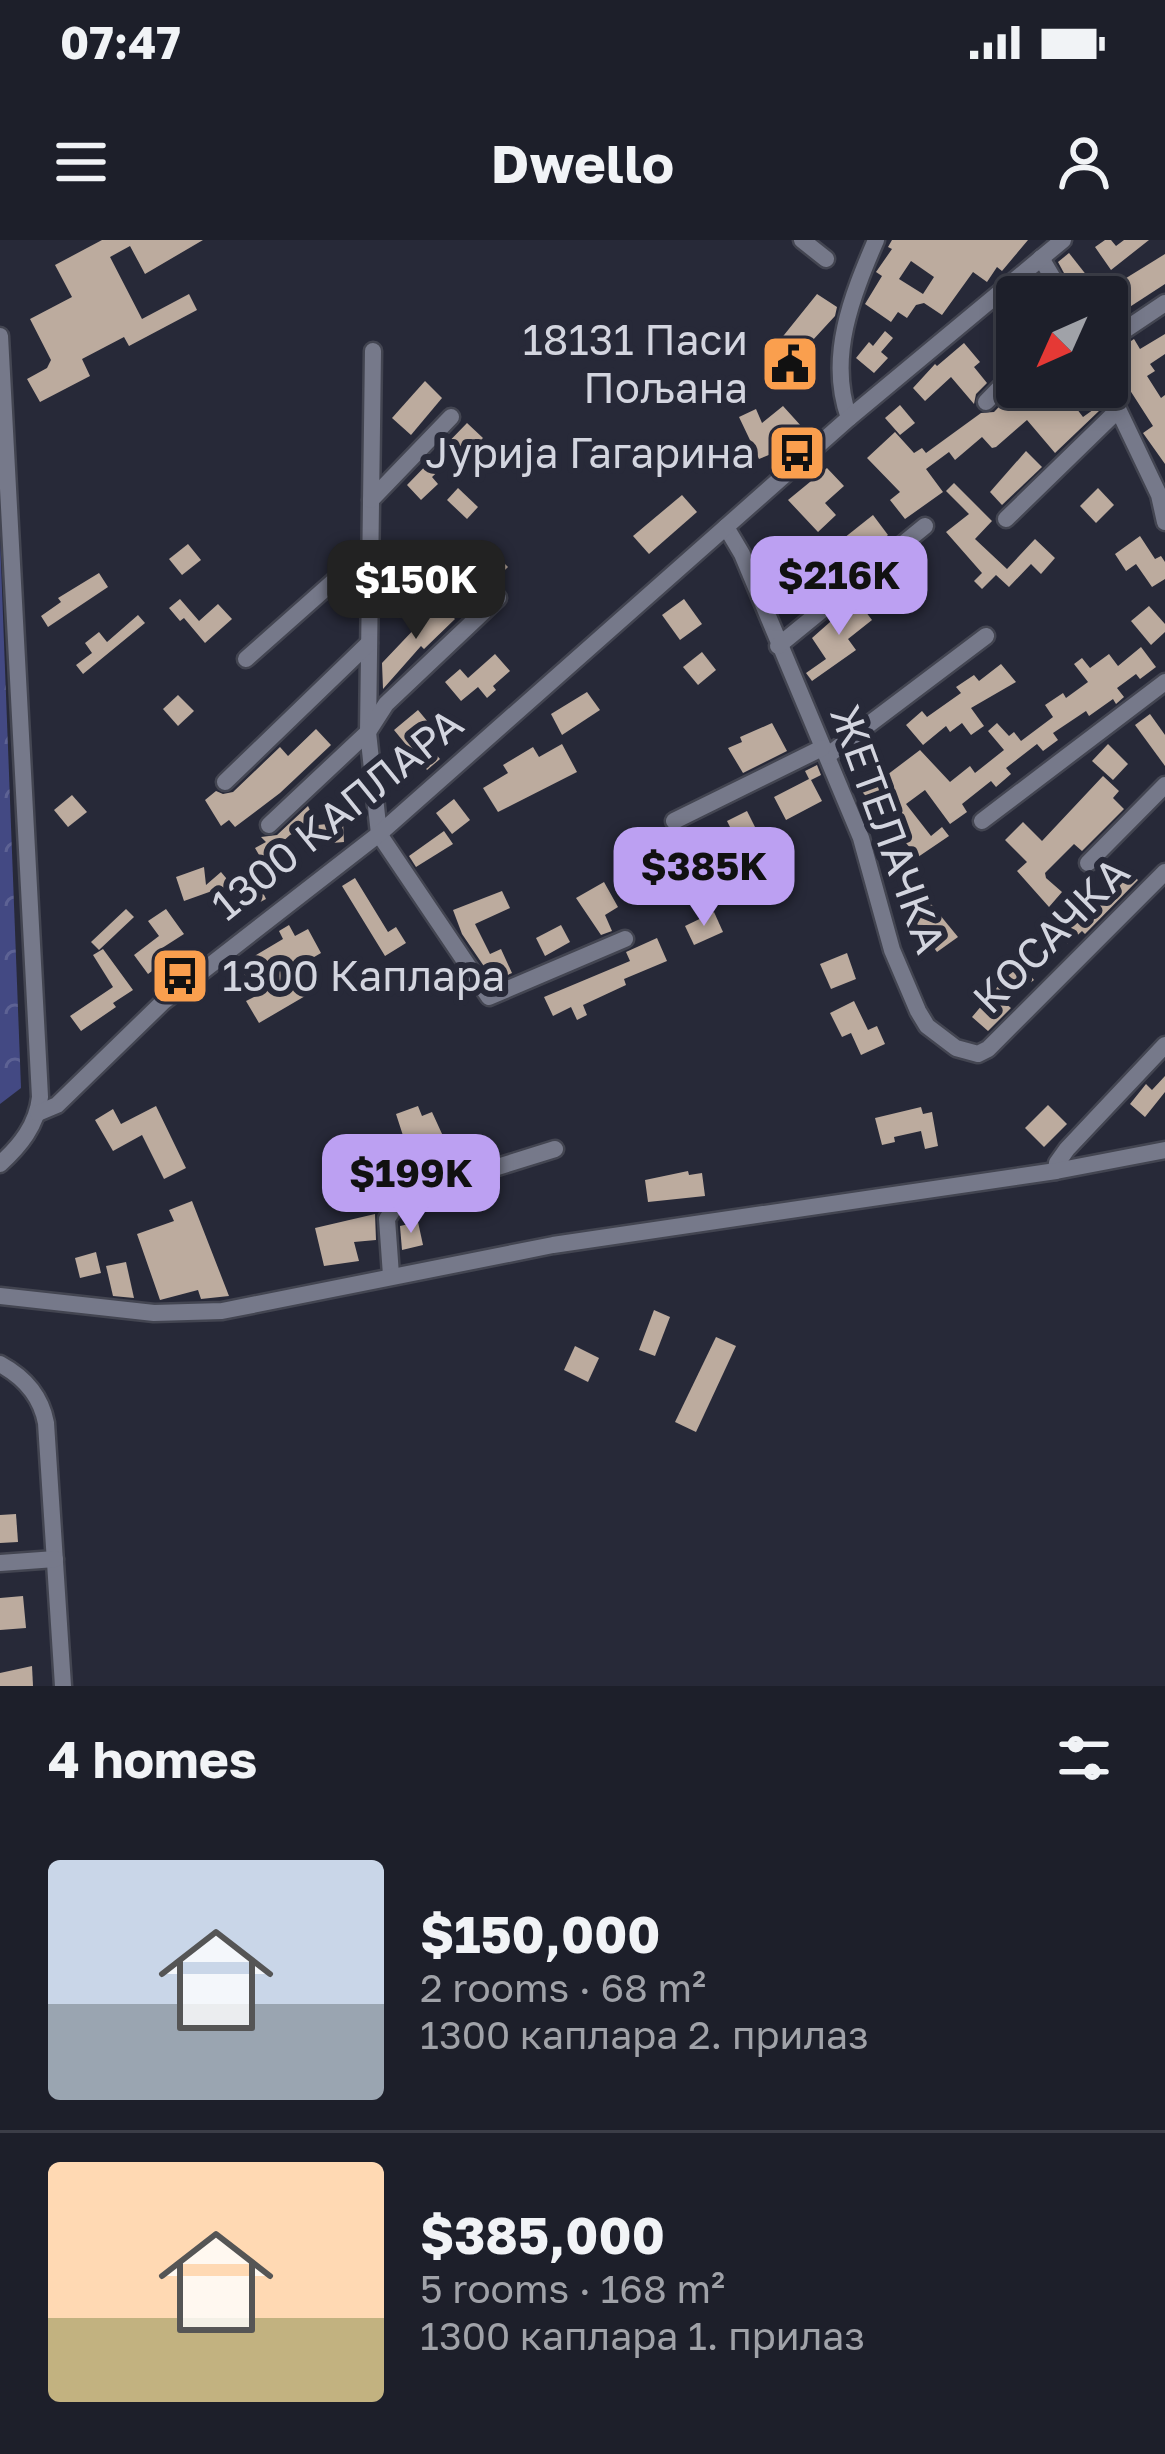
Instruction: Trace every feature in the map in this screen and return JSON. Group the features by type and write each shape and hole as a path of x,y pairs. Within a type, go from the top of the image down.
{"street":[{"path":"802,240 826,259"},
{"path":"849,418 843,394 843,332 876,240"},
{"name":"1300 КАПЛАРА","path":"0,1164 23,1141 38,1113 57,1105 146,1018 218,956 379,834 849,418 1063,240"},
{"path":"1041,258 1052,276"},
{"path":"1128,328 1165,303"},
{"path":"0,336 38,1113"},
{"path":"373,351 368,732 379,834 489,997 625,939"},
{"path":"986,402 996,392"},
{"path":"1117,408 1162,493 1165,522"},
{"path":"1006,519 1118,411"},
{"path":"371,500 452,417"},
{"path":"778,646 925,526"},
{"name":"ЖЕТЕЛАЧКА","path":"727,527 861,838 892,950 918,1011 927,1027 956,1048 978,1054 988,1049"},
{"path":"246,659 370,549"},
{"path":"269,825 368,732 386,704 498,598"},
{"path":"674,821 824,752 986,636"},
{"path":"225,782 369,644"},
{"path":"982,821 1165,682"},
{"path":"1088,863 1165,785"},
{"name":"КОСАЧКА","path":"988,1049 1165,872"},
{"path":"1056,1171 1067,1149 1165,1046"},
{"path":"391,1275 387,1219 400,1197 555,1150"},
{"path":"0,1296 154,1313 222,1311 553,1245 1056,1171 1165,1150"},
{"path":"0,1364 26,1383 44,1409 63,1686"},
{"path":"0,1563 55,1559"}],"green space":[{"path":"0,538 21,1088 0,1104"}],"building":[{"path":"102,240 203,240 145,274 130,246 110,257 142,319 189,294 197,310 129,346 124,337 82,359 90,376 40,402 27,379 47,368 51,360 30,319 72,297 55,265"},
{"path":"892,240 1028,240 987,282 973,272 942,315 924,303 916,305 907,318 898,312 891,322 865,304 882,276 876,272 892,249 888,247","holes":["911,261 934,277 923,294 899,279"]},
{"path":"1105,240 1116,246 1124,240 1149,240 1111,270 1095,247"},
{"path":"1069,253 1087,276 1066,276 1058,262"},
{"path":"1165,254 1165,284 1128,308 1128,277"},
{"path":"817,294 837,307 835,316 812,341 794,379 776,369 789,345 780,340"},
{"path":"885,331 893,338 881,352 888,358 874,373 856,358"},
{"path":"1165,334 1165,354 1150,364 1155,371 1147,376 1161,398 1165,395 1165,464 1143,433 1153,426 1128,387 1128,343 1134,339 1140,349"},
{"path":"964,343 980,362 974,367 987,383 974,404 951,377 925,401 913,388"},
{"path":"425,381 442,398 411,435 392,418"},
{"path":"900,405 915,423 900,435 885,418"},
{"path":"783,406 802,427 776,452 759,459 739,417 756,409 762,423"},
{"path":"998,408 1076,408 1083,417 1100,410 1055,453 1027,420 996,447 982,437 955,460 949,452 926,469 943,492 905,519 890,500 900,492 867,458 895,432 914,453 922,448 926,453 981,413"},
{"path":"467,423 483,438 468,453 463,448 432,477 438,484 421,500 407,485"},
{"path":"1026,451 1042,467 1002,505 990,492"},
{"path":"827,468 844,486 825,503 836,515 818,532 788,500"},
{"path":"954,483 992,521 975,539 1007,569 1035,539 1055,558 1041,574 1031,564 1009,587 996,575 982,589 974,581 982,573 946,532 969,514 946,491"},
{"path":"458,488 478,507 467,519 447,500"},
{"path":"1098,488 1114,505 1096,523 1080,506"},
{"path":"682,495 697,512 649,554 633,536"},
{"path":"873,515 888,535 791,611 776,592"},
{"path":"1140,536 1155,559 1161,556 1165,562 1165,579 1152,587 1136,564 1126,571 1115,554"},
{"path":"188,544 201,560 182,575 169,559"},
{"path":"491,550 508,567 471,603 454,586"},
{"path":"99,573 108,587 48,627 41,616 61,602 58,598"},
{"path":"180,599 199,621 218,604 232,619 205,643 169,608"},
{"path":"684,599 702,624 680,640 662,615"},
{"path":"856,599 872,620 848,639 856,650 812,681 806,673 826,659 812,638"},
{"path":"439,603 455,619 424,649 421,646 383,689 382,663"},
{"path":"1149,606 1165,624 1165,632 1151,645 1131,621"},
{"path":"138,615 145,623 83,674 76,665 92,653 85,643 99,632 107,642"},
{"path":"1141,647 1156,667 1117,688 1124,697 1089,716 1086,711 1053,733 1058,740 1043,751 1037,744 1006,768 1011,774 996,787 991,781 962,804 967,812 950,824 925,790 906,804 931,836 942,827 949,836 918,857 858,787 878,772 883,778 920,750 950,782 970,766 975,773 1004,750 988,731 997,723 1021,741 1053,717 1045,705 1063,693 1066,698 1088,682 1074,664 1082,658 1090,668 1109,654 1118,666"},
{"path":"702,652 716,670 698,685 683,667"},
{"path":"495,654 510,671 487,698 478,687 461,701 445,682 460,669 468,678"},
{"path":"1001,664 1016,682 971,708 984,726 971,735 962,723 950,732 946,726 923,745 906,725 922,711 927,717 961,693 956,687 974,675 979,681"},
{"path":"587,692 600,710 562,735 551,714"},
{"path":"178,695 194,711 178,726 163,709"},
{"path":"418,710 438,734 426,743 440,759 427,770 394,730"},
{"path":"1150,714 1165,735 1165,766 1135,725"},
{"path":"772,723 787,751 743,773 728,748 742,742 740,737"},
{"path":"316,729 331,745 235,827 229,820 221,826 205,800 216,791 233,792 280,747 288,756"},
{"path":"562,744 577,772 498,812 483,788 508,773 503,765 533,747 539,757"},
{"path":"1108,744 1128,764 1113,780 1092,761"},
{"path":"817,765 821,775 811,780 822,801 786,820 774,797 809,779 805,771"},
{"path":"1103,776 1119,791 1113,798 1124,809 1082,851 1074,844 1045,873 1062,892 1049,907 1017,871 1027,862 1005,840 1023,822 1042,841"},
{"path":"72,795 87,812 68,827 54,810"},
{"path":"454,799 470,820 452,834 436,813"},
{"path":"308,806 316,823 290,835 270,853 275,862 266,867 255,848 266,842 261,837 277,835"},
{"path":"747,811 758,833 738,843 727,821"},
{"path":"343,822 344,842 320,844 318,825"},
{"path":"704,830 715,856 692,866 681,840"},
{"path":"444,831 453,844 416,867 409,856"},
{"path":"204,867 206,885 221,872 237,891 222,903 212,891 184,901 176,877"},
{"path":"1128,870 1138,880 1085,934 1082,931 1068,944 1060,935"},
{"path":"255,876 266,899 247,909 236,886"},
{"path":"355,878 388,932 396,927 406,943 385,956 342,886"},
{"path":"604,882 618,907 605,915 612,931 601,935 576,898"},
{"path":"502,891 510,908 475,924 490,954 501,949 512,973 494,981 462,934 453,910"},
{"path":"926,898 958,937 937,952 908,911"},
{"path":"126,909 134,917 99,950 91,942"},
{"path":"166,909 184,934 159,950 166,961 148,974 134,955 159,936 148,921"},
{"path":"714,912 723,932 694,945 685,926"},
{"path":"289,925 295,936 308,929 321,953 297,967 312,992 259,1023 246,1001 254,997 253,989 239,965 283,939 279,931"},
{"path":"561,925 570,942 545,956 536,938"},
{"path":"657,938 667,961 624,979 626,985 583,1005 587,1015 577,1020 571,1007 553,1016 544,997 630,961 626,952"},
{"path":"103,949 133,990 81,1031 70,1016 113,987 93,955"},
{"path":"847,953 856,979 831,989 820,964"},
{"path":"1022,965 1034,980 1005,1003 1011,1008 988,1031 972,1017"},
{"path":"854,1001 868,1030 877,1026 885,1044 861,1055 851,1033 842,1037 830,1013"},
{"path":"1165,1076 1165,1092 1145,1117 1130,1104 1146,1084 1152,1090"},
{"path":"1048,1105 1067,1124 1044,1147 1025,1128"},
{"path":"156,1106 186,1168 164,1179 142,1135 113,1151 95,1120 113,1109 121,1124"},
{"path":"418,1106 422,1116 432,1112 448,1147 421,1156 425,1171 398,1179 384,1176 384,1163 394,1163 392,1155 408,1151 396,1114"},
{"path":"921,1107 923,1114 932,1112 938,1146 925,1149 921,1131 882,1145 875,1118"},
{"path":"688,1171 689,1175 702,1173 705,1196 648,1202 645,1180"},
{"path":"192,1201 229,1296 201,1299 198,1290 160,1300 137,1234 174,1221 169,1210"},
{"path":"375,1214 376,1240 354,1242 359,1261 324,1266 315,1228"},
{"path":"418,1222 423,1245 402,1250 400,1226"},
{"path":"96,1252 101,1273 80,1278 75,1258"},
{"path":"126,1262 134,1298 113,1296 106,1266"},
{"path":"654,1310 670,1317 655,1356 639,1350"},
{"path":"716,1337 736,1346 696,1432 675,1422"},
{"path":"575,1346 599,1358 588,1382 564,1370"},
{"path":"16,1514 18,1542 0,1543 0,1515"},
{"path":"23,1596 26,1628 0,1630 0,1598"},
{"path":"32,1666 33,1686 0,1686 0,1673"}],"place":[{"name":"18131 Паси Пољана","path":"790,364"},
{"name":"Јурија Гагарина","path":"797,453"},
{"name":"1300 Каплара","path":"180,976"}]}
